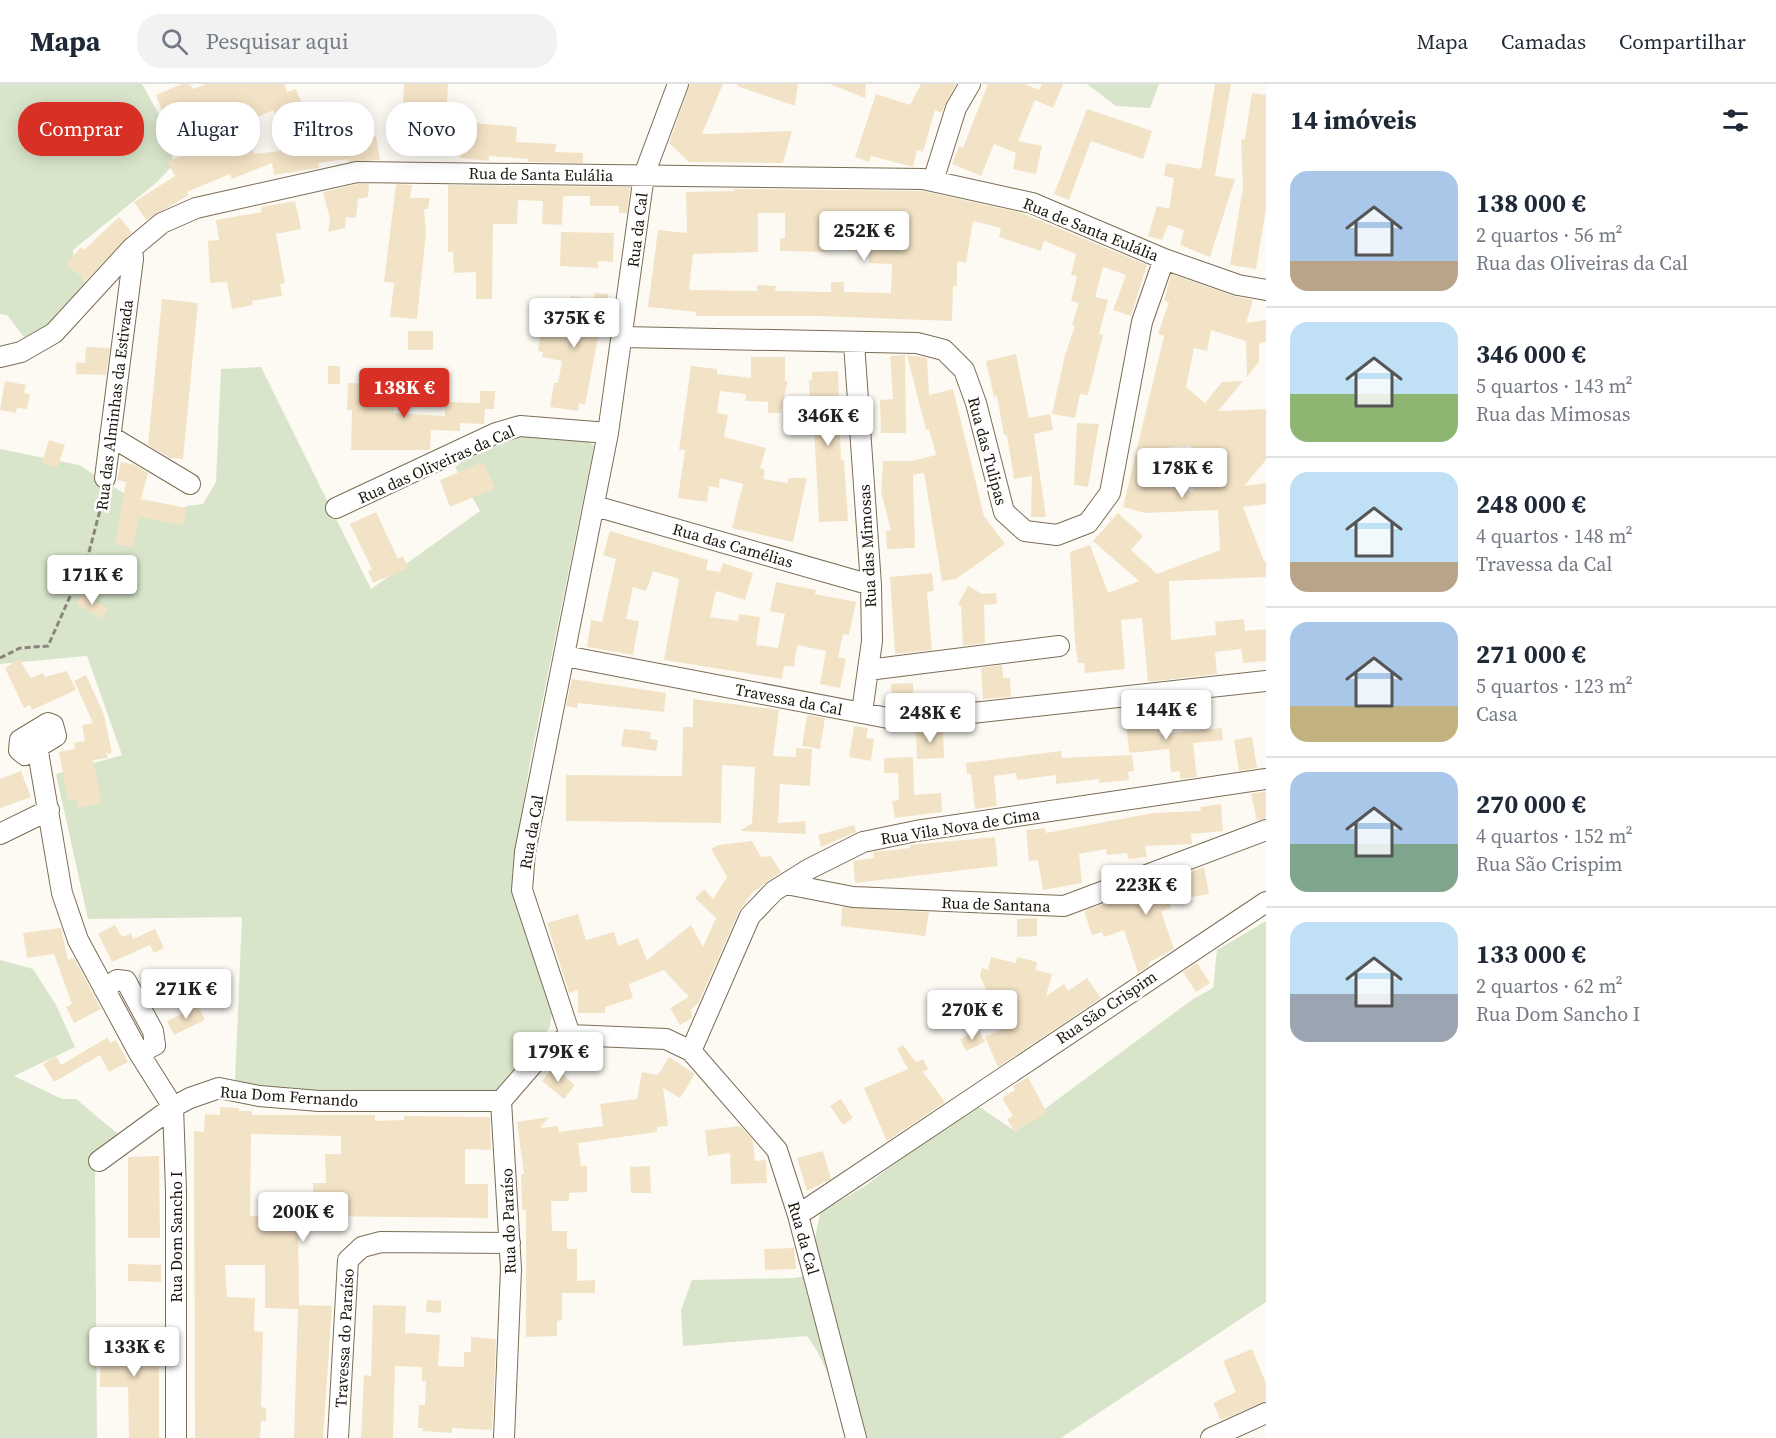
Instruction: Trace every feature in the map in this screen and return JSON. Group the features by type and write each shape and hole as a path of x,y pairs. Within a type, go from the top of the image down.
{"street":[{"name":"Rua da Cal","path":"678,84 644,175 608,433 525,852 522,890 570,1035 666,1040 691,1051 777,1150 798,1215 856,1438"},
{"path":"933,181 956,108 970,84"},
{"name":"Rua de Santa Eulália","path":"0,357 21,352 54,333 132,248 162,223 196,208 357,172 933,181 1032,203 1164,259 1238,285 1266,290"},
{"name":"Rua das Alminhas da Estivada","path":"105,478 134,259 132,248"},
{"name":"Rua das Tulipas","path":"623,337 917,343 944,350 964,369 976,403 1004,512 1025,531 1057,535 1088,523 1110,493 1142,322 1164,259"},
{"name":"Rua das Mimosas","path":"854,343 871,585 872,641 862,712"},
{"name":"Rua das Oliveiras da Cal","path":"336,508 496,433 520,426 608,433"},
{"path":"110,436 190,484"},
{"name":"Rua das Camélias","path":"595,506 871,585"},
{"path":"868,670 1059,646"},
{"name":"Travessa da Cal","path":"565,656 888,718 926,718 1266,681"},
{"path":"37,746 62,893 78,940 104,989 117,980 126,981 153,1031 155,1045 139,1053 173,1107"},
{"name":"Rua Vila Nova de Cima","path":"691,1051 750,916 774,891 863,842 916,831 1266,779"},
{"path":"0,834 49,810"},
{"name":"Rua de Santana","path":"786,884 853,897 1064,906 1266,830"},
{"name":"Rua São Crispim","path":"798,1215 1266,902"},
{"path":"501,1101 540,1056 570,1035"},
{"name":"Rua Dom Fernando","path":"99,1161 173,1107 190,1098 219,1088 259,1096 319,1101 501,1101"},
{"name":"Rua do Paraíso","path":"501,1101 510,1243 510,1334 504,1438"},
{"name":"Rua Dom Sancho I","path":"173,1107 176,1191 176,1438"},
{"name":"Travessa do Paraíso","path":"338,1438 348,1260 362,1247 381,1242 510,1243"},
{"path":"1211,1438 1266,1413"}],"path":[{"name":"Rua das Alminhas da Estivada","path":"0,658 20,648 48,646 88,556 104,503 105,478"}],"green space":[{"path":"0,84 142,84 156,109 156,156 172,156 174,164 156,183 73,250 75,267 89,287 56,320 24,337 7,315 0,314"},
{"path":"1087,84 1159,84 1150,108 1116,106"},
{"path":"261,367 371,589 480,511 455,467 501,434 585,438 594,446 530,762 512,877 552,1012 550,1027 502,1087 487,1096 274,1094 235,1080 242,917 88,919 56,774 122,755 87,656 0,664 0,449 79,465 165,519 187,506 203,504 216,482 221,369"},
{"path":"1266,921 1266,1302 1061,1438 850,1438 827,1372 807,1336 683,1346 681,1310 692,1280 794,1278 812,1275 813,1248 820,1213 865,1186 975,1104 1015,1131 1193,999 1213,988 1217,950"},
{"path":"0,960 33,969 56,1005 75,1047 14,1076 62,1099 76,1099 119,1135 97,1157 95,1177 97,1438 0,1438"}],"building":[{"path":"182,84 190,84 193,89 206,84 284,84 287,92 296,89 301,102 272,102 272,111 260,116 260,102 159,102 156,95"},
{"path":"404,84 448,84 447,102 403,102"},
{"path":"690,84 723,84 702,134 792,131 783,163 689,162 669,143"},
{"path":"737,84 798,84 795,106 737,86"},
{"path":"830,84 866,84 865,98"},
{"path":"921,84 956,84 941,113 935,110 923,152 917,150 913,167 871,156 869,162 855,157 876,94 910,105"},
{"path":"988,84 1025,84 1039,90 1042,84 1063,84 1053,108 1035,100 1018,141 1042,146 1036,174 1013,169 1016,153 994,144 981,176 952,164 959,146 963,148"},
{"path":"1215,84 1231,84 1215,176 1235,179 1210,257 1180,245 1184,230 1168,225 1162,240 1148,236 1157,206 1169,209 1174,178 1164,176 1166,163 1201,169"},
{"path":"1252,93 1266,95 1266,209 1256,269 1230,265 1243,187 1241,140 1245,139"},
{"path":"1087,109 1152,131 1143,159 1091,141 1069,200 1054,194"},
{"path":"477,123 517,127 516,142 556,144 555,152 583,153 583,163 527,162 528,159 489,156 489,161 460,158 460,156 477,156"},
{"path":"374,136 376,136 380,160 348,162 348,159 318,163 319,168 274,175 272,163 232,179 230,174 187,192 189,195 146,220 134,202 175,176 167,162 180,156 260,156 260,153 272,152 272,156 374,156"},
{"path":"358,184 369,184 368,197 358,199 356,218 346,217 345,228 328,232 330,219 323,192"},
{"path":"396,184 412,185 410,198 430,198 428,209 424,209 426,233 417,319 390,317 394,283 384,282"},
{"path":"448,185 630,187 627,213 619,213 619,206 590,206 590,196 563,196 562,225 542,224 543,201 518,200 517,224 493,224 492,299 476,299 476,272 454,273 453,252 448,252"},
{"path":"734,189 922,191 1022,213 1147,265 1131,316 1113,310 1126,275 1103,267 1095,297 1108,300 1099,334 1103,335 1088,395 1080,394 1075,418 1052,414 1079,303 1071,301 1077,276 1071,275 1076,254 1044,241 1041,251 999,237 1001,228 973,221 966,263 957,261 957,286 953,286 952,321 819,316 696,316 696,312 648,307 658,230 687,233 686,192 734,191","holes":["832,212 884,212 880,239 847,239 847,251 869,251 869,263 892,264 891,293 844,292 844,282 831,282 831,292 775,291 776,286 757,285 757,291 689,290 693,254 758,252 758,213 785,213 785,238 780,238 780,251 825,252 825,243 832,243"]},
{"path":"295,201 301,229 276,234 285,283 280,284 282,296 252,301 253,305 232,309 227,282 210,283 208,241 219,240 216,220 262,212 261,207"},
{"path":"119,217 132,232 86,281 66,264 81,247 84,250"},
{"path":"561,232 614,233 613,262 598,261 598,268 560,266"},
{"path":"1171,274 1234,296 1253,300 1246,323 1266,320 1266,342 1259,343 1259,362 1247,377 1246,341 1211,330 1207,351 1194,348 1186,387 1205,403 1222,382 1243,381 1218,411 1266,409 1266,460 1244,486 1266,483 1266,504 1243,507 1264,561 1266,561 1266,577 1169,581 1171,640 1216,635 1215,622 1244,619 1245,631 1266,629 1266,661 1243,663 1241,649 1215,652 1217,674 1148,682 1142,618 1121,620 1125,669 1085,673 1084,663 1078,663 1070,552 1090,545 1108,593 1139,581 1093,541 1118,513 1143,536 1131,550 1157,574 1220,550 1218,510 1145,513 1123,507 1164,336 1158,334 1169,302 1164,301","holes":["1191,446 1193,492 1161,483 1169,447"]},
{"path":"595,293 608,294 604,333 599,333 585,405 579,403 578,411 550,407 554,383 558,383 562,361 542,357 543,352 538,351 543,319 568,324 571,296 594,299"},
{"path":"162,299 198,303 183,459 170,458 148,445"},
{"path":"408,331 433,331 433,350 408,350"},
{"path":"86,347 110,348 106,375 76,374 76,362 85,363"},
{"path":"1016,354 1029,418 1050,414 1053,430 1034,434 1046,517 1031,517 1032,476 1014,479 1007,435 1004,435 997,396 994,397 986,361"},
{"path":"905,355 906,433 881,433 880,400 893,399 890,356"},
{"path":"907,355 927,358 929,395 953,389 984,516 1005,544 956,579 942,581 924,473 913,475 915,548 887,549 886,531 891,531 881,492 883,461 911,461 936,455 929,429 926,430"},
{"path":"751,357 785,357 785,381 788,381 780,413 768,413 768,402 745,401 746,394 720,391 717,413 728,415 724,437 766,448 760,468 765,470 763,479 788,483 788,478 807,478 793,542 732,528 743,484 720,478 719,488 709,486 707,502 678,498 685,450 679,450 691,366 717,369 717,374 751,378"},
{"path":"328,366 340,366 340,384 328,384"},
{"path":"838,371 841,460 844,460 848,521 819,522 813,406 810,406 809,380 812,380 812,372"},
{"path":"5,381 26,385 24,393 30,394 27,409 17,408 16,413 0,410"},
{"path":"348,383 395,385 394,413 445,416 445,402 480,403 480,391 495,391 494,409 485,409 484,424 460,423 460,431 431,430 430,450 351,450 352,410 347,410"},
{"path":"1077,423 1099,424 1088,487 1074,485"},
{"path":"49,440 65,445 57,468 42,463"},
{"path":"121,462 135,465 148,473 141,499 187,508 183,525 139,517 133,547 115,544 126,482 117,480"},
{"path":"483,462 495,488 450,507 440,480"},
{"path":"376,512 398,559 403,556 408,568 373,583 368,571 372,569 350,524"},
{"path":"610,531 708,560 706,570 720,572 723,563 753,573 745,600 716,591 710,617 738,621 739,614 760,617 756,645 778,648 785,614 770,611 776,582 816,590 815,594 856,602 849,635 843,634 838,657 846,659 840,688 820,684 826,651 797,645 794,667 784,666 782,679 664,660 679,579 653,571 646,591 633,587 626,619 639,621 633,655 587,647 591,620 602,622 616,559 603,555"},
{"path":"932,573 934,591 927,592 932,650 895,654 890,577"},
{"path":"968,586 982,594 996,593 997,604 984,605 985,643 963,646 961,606 958,604"},
{"path":"82,594 108,608 102,619 76,604"},
{"path":"19,659 31,678 43,673 45,677 67,671 76,690 32,710 30,705 24,708 5,668"},
{"path":"1002,665 1003,678 1010,678 1011,697 983,699 981,668"},
{"path":"86,675 104,715 112,753 108,754 106,751 108,758 93,760 102,803 78,808 76,799 68,801 59,752 75,749 74,743 85,741 82,725 93,723 74,681"},
{"path":"572,679 666,693 664,712 578,703 577,708 566,706"},
{"path":"913,683 914,706 892,706 891,684"},
{"path":"693,699 779,710 773,756 796,757 796,748 812,749 810,786 780,784 778,823 805,821 806,834 740,831 752,823 755,767 722,765 721,823 566,821 566,775 682,776 683,727 693,727"},
{"path":"1150,706 1152,723 1159,723 1160,734 1222,728 1223,740 1193,743 1197,777 1180,779 1180,771 1171,772 1169,749 1129,753 1125,709"},
{"path":"807,715 825,718 820,749 802,746"},
{"path":"854,726 868,728 866,738 874,739 871,761 849,757"},
{"path":"624,729 651,732 650,739 658,740 656,751 621,746"},
{"path":"943,729 944,758 917,759 916,730"},
{"path":"1252,737 1257,768 1239,771 1234,740"},
{"path":"1061,751 1062,758 1132,755 1134,771 1128,772 1129,780 1099,783 1099,779 1056,784 1056,775 1017,780 1016,773 994,776 997,806 975,809 971,774 967,774 966,763"},
{"path":"913,757 914,795 941,793 942,812 895,818 892,801 899,800 898,773 884,773 884,758"},
{"path":"21,771 31,797 0,808 0,779"},
{"path":"1266,791 1266,818 1257,821 1251,794"},
{"path":"1221,804 1223,831 1191,834 1192,844 1145,846 1147,857 1128,859 1127,853 1107,855 1106,849 1079,854 1082,883 1043,890 1038,860 1029,861 1026,830 1045,828 1046,833 1153,813 1201,811 1200,807"},
{"path":"854,825 856,832 821,847 818,835"},
{"path":"995,837 998,866 855,883 853,861 874,858 873,852 910,848 910,845"},
{"path":"752,841 761,857 771,856 781,872 753,892 739,911 699,1002 691,1010 692,1018 680,1025 670,1008 689,997 664,970 629,984 633,998 605,1007 605,1013 578,1013 578,990 569,993 547,923 578,914 586,940 614,932 618,946 638,938 647,960 691,925 703,947 716,918 695,898 704,889 713,899 727,877 711,849 718,845"},
{"path":"1204,867 1209,894 1169,901 1171,908 1161,911 1174,949 1148,963 1149,966 1138,973 1124,930 1104,937 1102,932 1092,935 1084,911"},
{"path":"842,907 929,912 925,936 841,926"},
{"path":"1037,918 1037,936 1017,937 1017,919"},
{"path":"115,925 122,937 131,933 133,939 155,929 164,948 154,953 150,945 112,962 98,934"},
{"path":"61,928 68,960 74,958 101,1009 74,1023 66,1007 72,1004 54,954 27,958 23,933"},
{"path":"991,957 1016,963 1017,957 1037,962 1036,970 1052,974 1046,996 1064,984 1068,991 1087,978 1101,998 998,1067 985,1037 1013,1025 997,1000 992,1003 980,976 982,968 988,970"},
{"path":"1197,963 1210,983 1196,992 1183,972"},
{"path":"176,969 182,984 149,998 143,983"},
{"path":"198,1006 205,1020 174,1035 167,1021"},
{"path":"979,1030 985,1042 966,1051 960,1039"},
{"path":"108,1037 110,1043 116,1040 128,1062 109,1072 100,1055 54,1082 43,1064 56,1056 61,1065"},
{"path":"903,1045 916,1062 923,1059 928,1069 923,1072 945,1102 887,1141 864,1088 908,1069 897,1049"},
{"path":"669,1057 695,1074 680,1098 663,1088 668,1126 657,1127 657,1132 578,1143 581,1166 587,1166 587,1192 569,1193 569,1201 551,1201 552,1231 567,1231 567,1249 577,1249 577,1281 595,1280 595,1293 562,1293 562,1320 557,1321 557,1336 526,1337 526,1210 522,1210 521,1174 524,1174 517,1122 549,1117 540,1128 558,1126 559,1132 603,1126 600,1104 637,1099 642,1072 658,1075"},
{"path":"553,1067 575,1085 564,1099 542,1081"},
{"path":"1028,1077 1047,1113 1014,1131 1007,1119 1013,1116 1002,1098 1015,1090 1013,1086"},
{"path":"841,1099 853,1118 843,1125 830,1106"},
{"path":"220,1107 252,1111 252,1115 375,1115 375,1121 404,1120 404,1116 490,1117 491,1150 465,1149 465,1184 488,1184 488,1218 313,1216 313,1183 326,1183 325,1154 341,1154 341,1136 251,1134 250,1216 298,1216 299,1305 332,1306 323,1438 294,1438 298,1309 265,1308 265,1265 225,1265 227,1297 255,1298 254,1331 263,1332 261,1407 266,1408 266,1421 261,1421 260,1438 195,1438 194,1131 204,1132 205,1114 220,1115"},
{"path":"740,1126 753,1140 755,1161 766,1160 767,1183 731,1184 730,1153 708,1156 705,1130"},
{"path":"823,1151 831,1179 807,1191 797,1158"},
{"path":"159,1156 160,1238 128,1238 128,1157"},
{"path":"650,1166 651,1193 631,1193 630,1167"},
{"path":"794,1248 796,1269 765,1270 764,1249"},
{"path":"128,1264 161,1265 161,1282 128,1281"},
{"path":"427,1300 441,1301 441,1313 426,1312"},
{"path":"373,1305 406,1306 405,1333 440,1335 438,1366 464,1367 464,1352 471,1352 471,1337 496,1339 492,1430 452,1428 452,1433 423,1431 423,1428 418,1428 419,1405 425,1405 426,1381 422,1381 422,1367 395,1366 393,1438 361,1438 364,1375 371,1376"},
{"path":"101,1331 113,1331 113,1336 159,1336 159,1438 129,1438 128,1387 100,1387"},
{"path":"1252,1349 1266,1383 1266,1401 1221,1420 1213,1403 1236,1392 1223,1361"}]}
